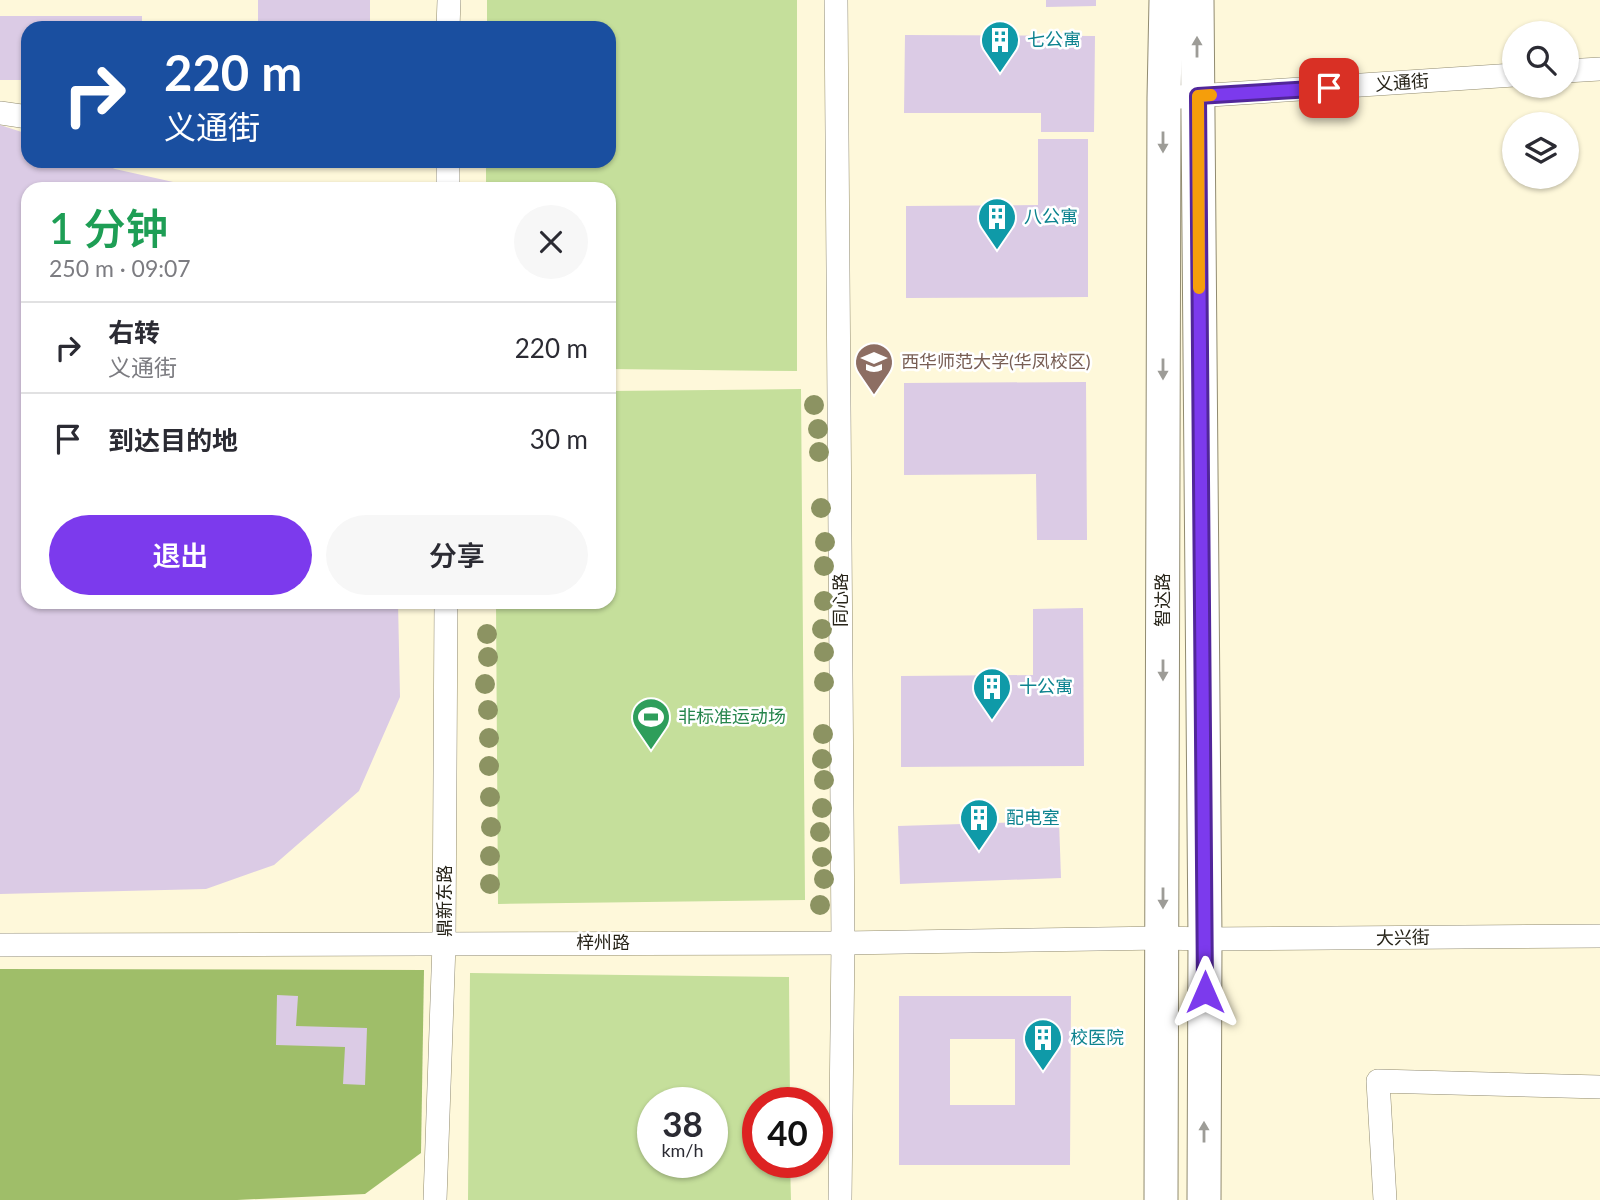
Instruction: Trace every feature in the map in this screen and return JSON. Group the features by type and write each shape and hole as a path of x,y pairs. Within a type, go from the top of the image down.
{"street":[{"path":"448,21 449,0"},
{"name":"同心路","path":"836,0 843,943 840,1200"},
{"name":"智达路","path":"1161,1200 1166,0"},
{"path":"1197,0 1205,940 1204,1200"},
{"path":"1579,70 1600,69"},
{"name":"义通街","path":"1164,98 1502,76"},
{"path":"0,113 21,116"},
{"name":"鼎新东路","path":"435,1200 444,944 446,609"},
{"name":"大兴街","path":"1205,940 1600,936"},
{"name":"梓州路","path":"0,945 843,943 1163,937 1205,940"},
{"path":"1385,1200 1378,1081 1600,1087"}],"green space":[{"path":"487,0 797,0 797,371 616,369 616,182 486,182 486,168 616,168 616,21 487,21"},
{"name":"非标准运动场","path":"801,389 805,900 498,904 496,609 616,609 616,391"},
{"path":"0,969 424,970 421,1153 365,1194 237,1200 0,1200"},
{"path":"470,973 789,977 790,1087 742,1087 742,1178 790,1178 791,1200 468,1200"}],"building":[{"path":"258,0 370,0 370,21 258,21"},
{"path":"1046,0 1096,0 1096,6 1046,7"},
{"path":"0,16 142,16 142,21 21,21 21,80 0,80"},
{"name":"七公寓","path":"905,35 1095,36 1094,132 1041,132 1041,113 904,113"},
{"path":"0,125 21,132 21,168 113,168 173,182 21,182 21,609 398,609 400,697 359,791 274,865 206,889 0,894"},
{"name":"八公寓","path":"1038,139 1088,139 1088,297 906,298 906,206 1038,205"},
{"path":"1086,382 1087,540 1037,540 1036,474 904,475 904,383"},
{"name":"十公寓","path":"1083,608 1084,766 901,767 901,676 1033,675 1033,609"},
{"name":"配电室","path":"1059,821 1061,878 900,884 898,826"},
{"path":"277,995 298,996 296,1026 367,1028 365,1085 343,1084 345,1047 276,1045"},
{"name":"校医院","path":"899,996 1071,996 1070,1165 899,1165","holes":["950,1039 1015,1039 1015,1105 950,1105"]}],"slow traffic":[{"path":"1199,288 1198,96 1211,95"}],"place":[{"name":"七公寓","path":"1000,74"},
{"name":"八公寓","path":"997,251"},
{"name":"西华师范大学(华凤校区)","path":"874,396"},
{"name":"十公寓","path":"992,721"},
{"name":"非标准运动场","path":"651,751"},
{"name":"配电室","path":"979,852"},
{"name":"校医院","path":"1043,1072"}],"route":[{"path":"1205,992 1198,96 1329,88"}]}
